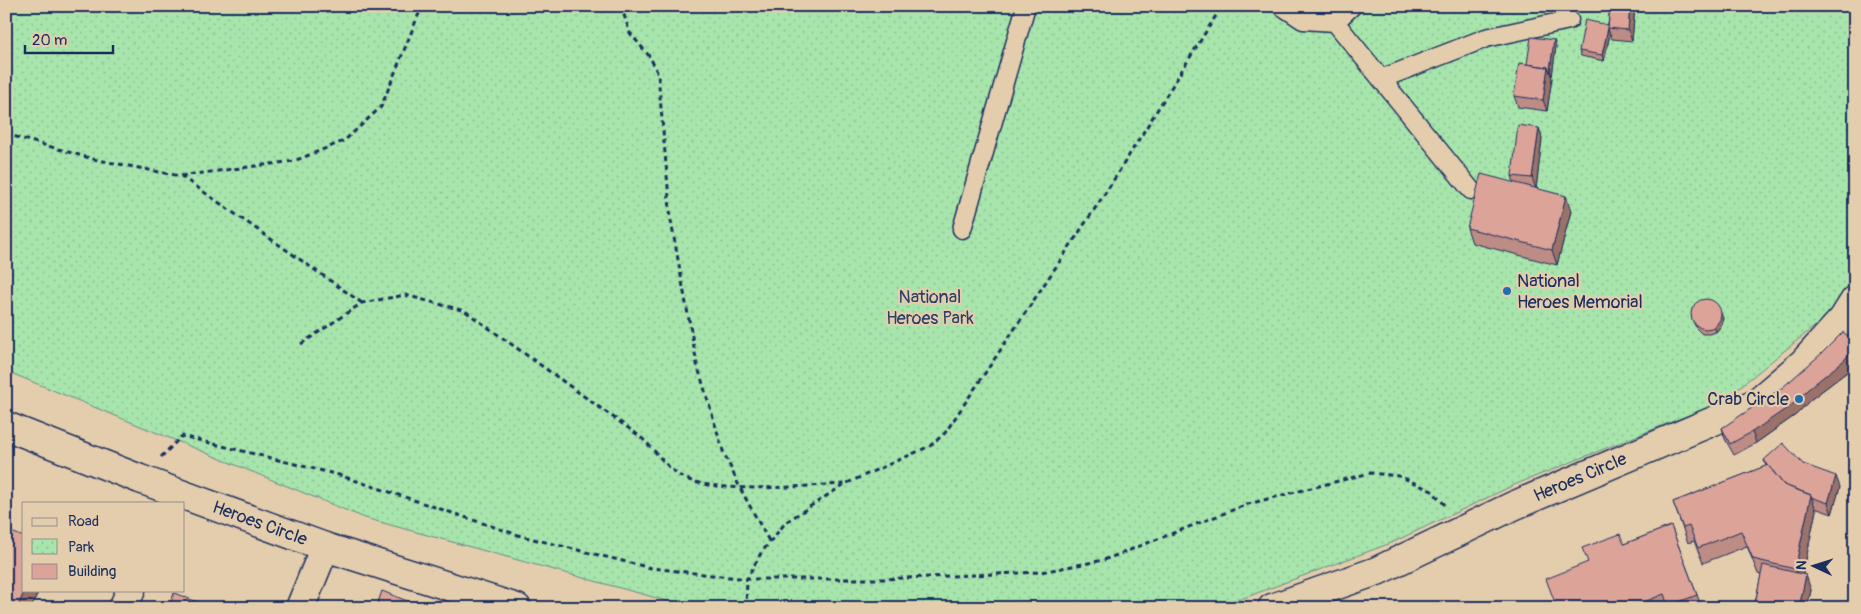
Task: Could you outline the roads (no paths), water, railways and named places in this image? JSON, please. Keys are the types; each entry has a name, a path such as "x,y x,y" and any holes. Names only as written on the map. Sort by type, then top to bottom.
{"main road":[{"name":"Heroes Circle","path":"1272,608 1377,571 1466,527 1756,403 1803,363 1843,319 1855,300"},
{"name":"Heroes Circle","path":"6,426 140,479 171,497 518,608"},
{"path":"300,608 325,547"},
{"path":"123,608 130,592"}],"lane":[{"path":"962,229 1026,6"},
{"path":"1282,6 1303,20 1335,22 1352,6"},
{"path":"1381,78 1486,38 1569,20"},
{"path":"1335,22 1471,190"}],"place":[{"name":"National Heroes Memorial","path":"1507,291"},
{"name":"Crab Circle","path":"1799,399"}],"park label":[{"name":"National Heroes Park","path":"930,307"}]}
